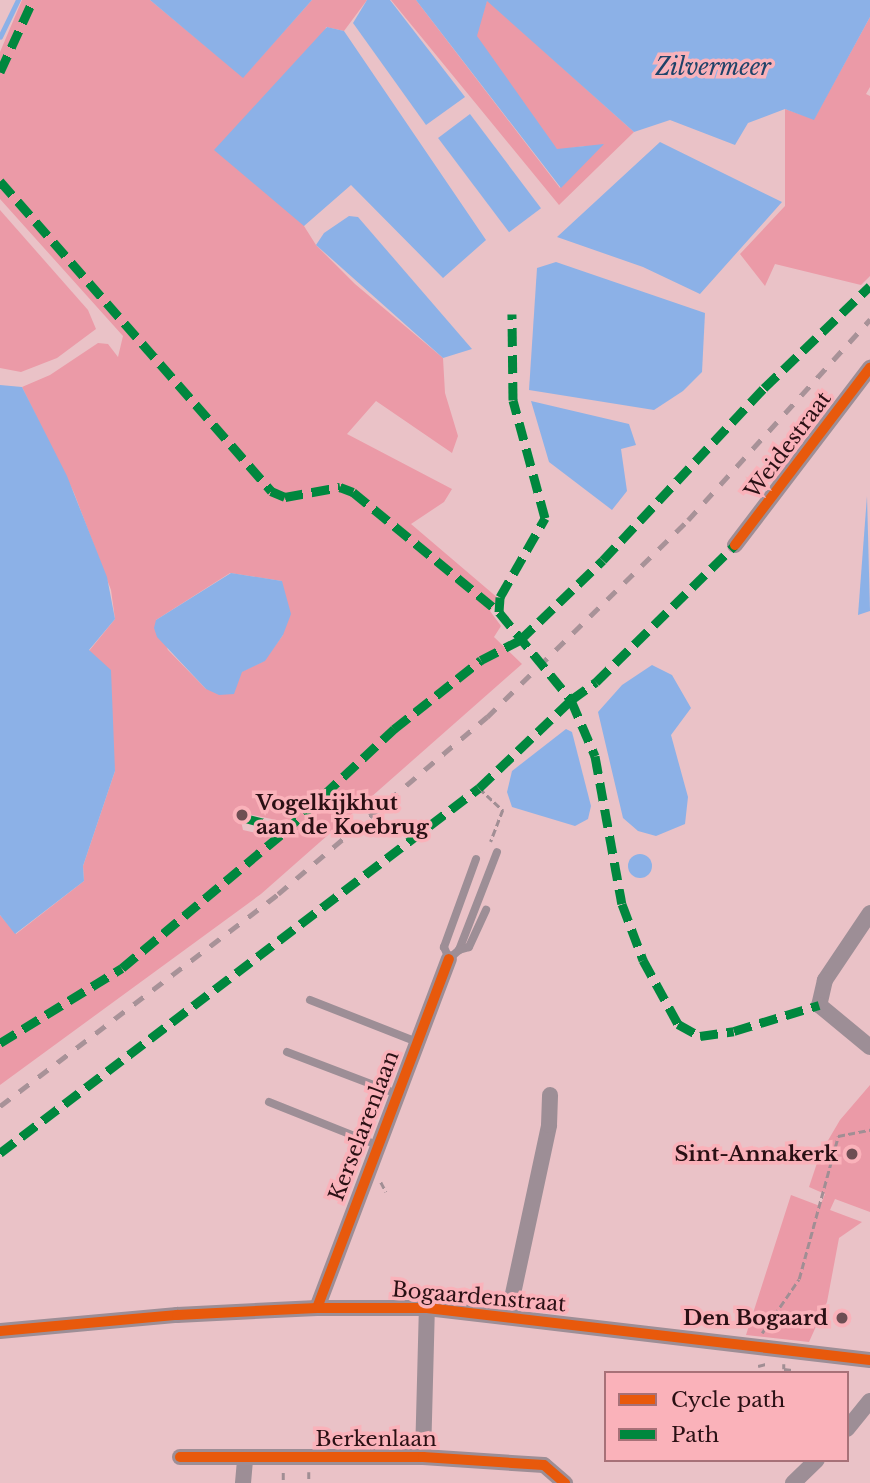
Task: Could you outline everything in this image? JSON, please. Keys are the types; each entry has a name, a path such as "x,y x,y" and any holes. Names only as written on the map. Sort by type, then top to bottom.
{"street":[{"name":"Weidestraat","path":"735,545 870,368"},
{"path":"870,913 825,980 818,1005 870,1047"},
{"name":"Kerselarenlaan","path":"317,1308 377,1145 454,955"},
{"path":"508,1317 549,1125 550,1095"},
{"name":"Bogaardenstraat","path":"0,1331 317,1308 427,1308 870,1360"},
{"name":"Berkenlaan","path":"423,1457 427,1308"},
{"path":"849,1427 870,1401"},
{"name":"Berkenlaan","path":"180,1457 423,1457 544,1465 565,1483"},
{"path":"243,1483 245,1458"},
{"path":"793,1483 815,1462"}],"lane":[{"path":"454,955 497,852"},
{"path":"454,955 444,947 476,859"},
{"path":"454,955 469,947 486,910"},
{"path":"310,1000 417,1042"},
{"path":"287,1052 397,1094"},
{"path":"269,1102 377,1145"}],"path":[{"path":"762,1334 799,1279 838,1136 870,1130"},
{"path":"380,1179 386,1192"},
{"path":"758,1366 766,1367"},
{"path":"783,1369 792,1370"},
{"path":"283,1469 283,1480"},
{"path":"309,1469 309,1480"}],"shaded area":[{"path":"22,0 150,0 243,77 312,0 367,0 344,31 326,27 304,226 316,245 355,284 443,358 445,393 458,436 452,453 376,401 347,434 452,489 444,502 411,524 499,599 490,611 501,626 494,637 522,664 261,894 0,1085 0,915 16,934 84,881 83,866 115,771 89,651 115,619 111,590 74,493 22,387 50,375 98,343 108,344 118,357 123,336 0,199 0,52","holes":["230,573 282,581 283,635 264,661 206,689 168,650 156,620","239,812 281,821 289,829 283,839 243,830"]},
{"path":"391,0 416,0 560,188 585,146 557,150 476,36 487,0 634,132 559,205"},
{"path":"870,17 870,87 866,94 870,96 870,276 861,285 775,264 765,286 740,254 785,206 785,109 814,119"},
{"path":"0,210 88,310 96,329 57,358 21,372 0,368"},
{"path":"870,1085 870,1212 835,1199 830,1210 862,1222 839,1238 827,1302 809,1342 746,1335 791,1195 820,1206 825,1194 809,1187 820,1154 840,1120"}],"water":[{"path":"150,0 312,0 243,78"},
{"path":"367,0 390,0 465,97 426,125 353,23"},
{"name":"Zilvermeer","path":"416,0 870,0 870,17 814,120 785,109 748,123 735,145 670,120 634,132 487,1 477,36 557,149 604,144 561,188"},
{"path":"327,27 344,31 486,240 443,278 351,185 304,226 214,150"},
{"path":"470,114 541,208 509,232 438,138"},
{"path":"660,142 782,202 700,294 643,267 557,237"},
{"path":"349,216 358,217 472,349 443,358 316,245 324,233"},
{"path":"556,262 705,313 702,372 683,391 654,410 529,390 537,268"},
{"path":"0,385 22,387 67,476 107,577 115,619 89,650 111,670 115,771 83,866 84,881 15,934 0,915"},
{"path":"531,401 629,424 636,445 621,449 627,491 612,510 549,462"},
{"path":"867,496 870,611 858,615"},
{"path":"231,573 282,581 291,614 283,635 265,661 242,672 234,694 219,695 206,689 157,637 154,628 156,620"},
{"path":"652,665 672,675 691,708 671,735 688,797 685,824 656,836 638,831 623,818 598,712 622,685"},
{"path":"566,729 572,732 591,806 588,819 575,826 512,807 507,792 512,771"},
{"path":"640,854 648,858 652,866 648,874 640,878 632,874 628,866 632,858"}],"waterway":[{"path":"0,37 18,0"}],"railway":[{"path":"0,1106 278,894 487,717 688,520 870,319"}],"marked path":[{"path":"0,72 33,0"},
{"path":"0,181 271,491 285,497 340,487 353,492 499,612 571,700 595,756 622,904 643,960 678,1024 700,1036 734,1031 819,1005"},
{"path":"0,1043 122,968 284,832 394,729 481,660 520,640 603,560 764,388 870,286"},
{"path":"499,612 500,597 545,518 513,400 512,314"},
{"path":"0,1153 479,788 571,700 596,682 735,545"},
{"path":"245,818 284,828"}],"cycle path":[{"path":"735,545 870,368"},
{"path":"317,1308 449,959"},
{"path":"0,1331 177,1315 317,1308 427,1308 870,1360"},
{"path":"180,1457 423,1457 544,1465 565,1483"}],"place":[{"name":"Vogelkijkhut aan de Koebrug","path":"242,815"},
{"name":"Sint-Annakerk","path":"852,1154"},
{"name":"Den Bogaard","path":"842,1318"}]}
